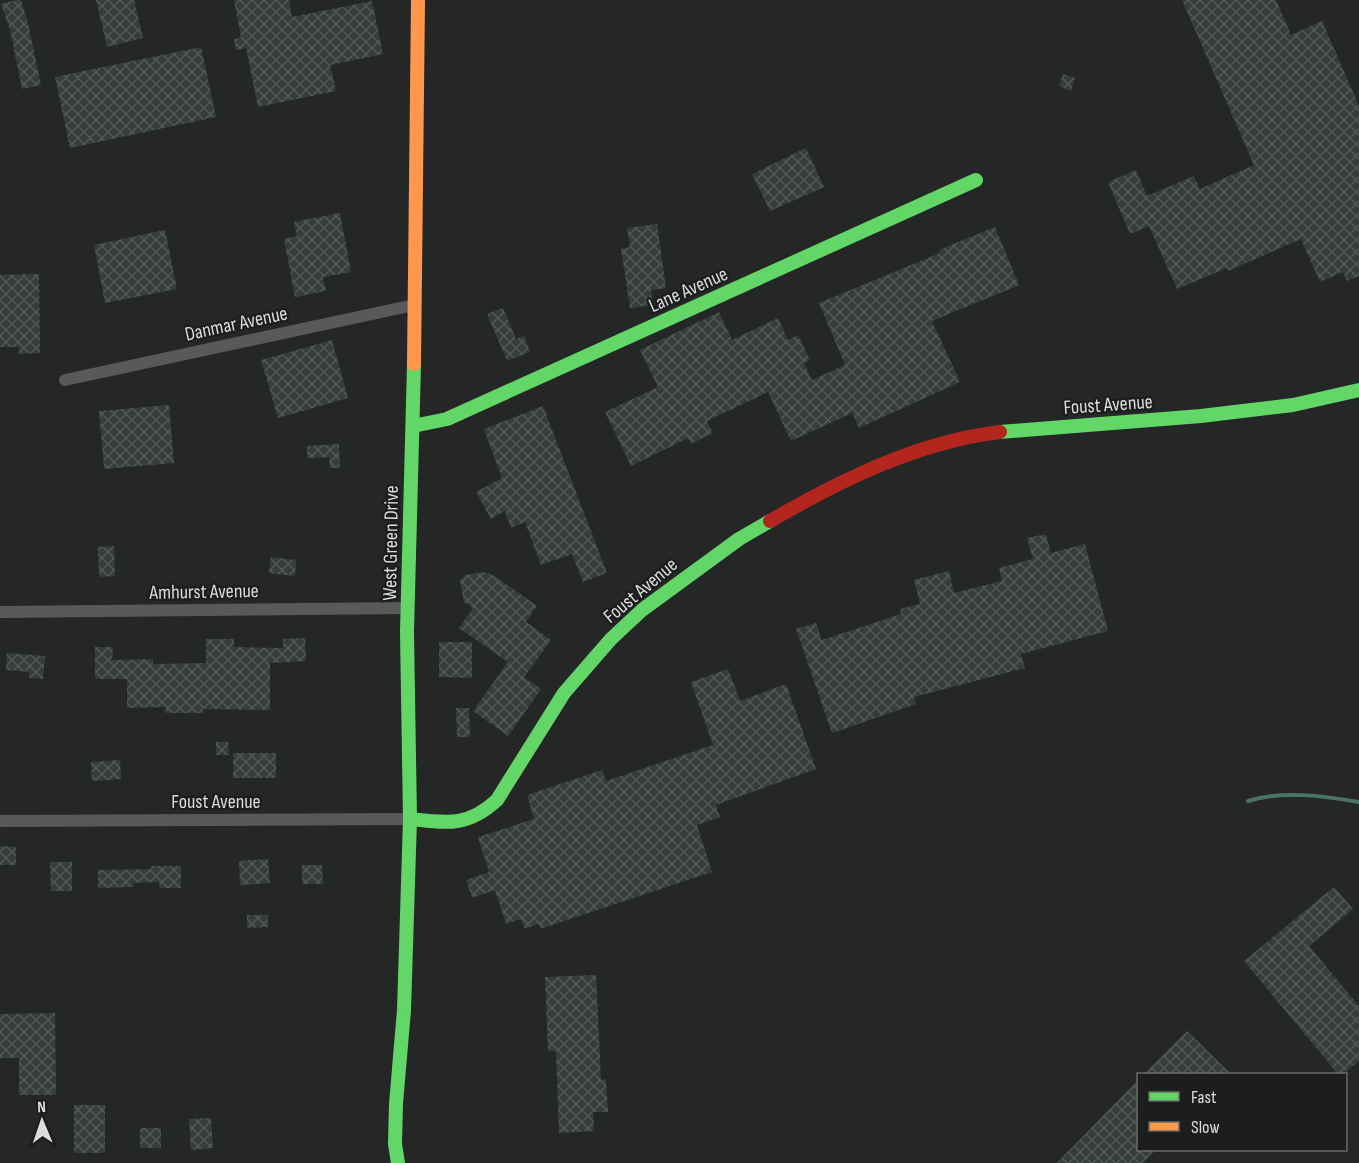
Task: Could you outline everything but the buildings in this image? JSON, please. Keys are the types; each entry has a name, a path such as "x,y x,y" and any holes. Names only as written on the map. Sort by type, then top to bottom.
{"street":[{"name":"West Green Drive","path":"398,1163 395,1144 404,1010 410,819 408,608 413,426 418,0"},
{"name":"Lane Avenue","path":"413,426 447,419 976,180"},
{"name":"Danmar Avenue","path":"66,380 414,305"},
{"name":"Foust Avenue","path":"0,821 410,819 459,823 475,818 497,800 564,693 611,639 642,610 739,540 801,503 866,470 944,441 983,434 1202,416 1293,405 1359,390"},
{"name":"Amhurst Avenue","path":"0,612 408,608"},
{"name":"West Green Drive","path":"398,1087 403,1105 409,1163"},
{"path":"384,1163 395,1144"}],"waterway":[{"path":"1248,801 1289,795 1359,802"}],"traffic: fast":[{"path":"413,426 447,419 976,180"},
{"path":"398,1163 395,1144 396,1104 404,1010 410,819 407,632 414,364"},
{"path":"1000,432 1201,416 1293,405 1359,390"},
{"path":"410,819 435,822 466,819 486,809 497,800 564,693 611,639 642,610 739,539 770,521"}],"traffic: slow":[{"path":"414,364 418,0"}],"traffic: jam":[{"path":"770,521 824,491 880,465 939,444 1000,432"}]}
